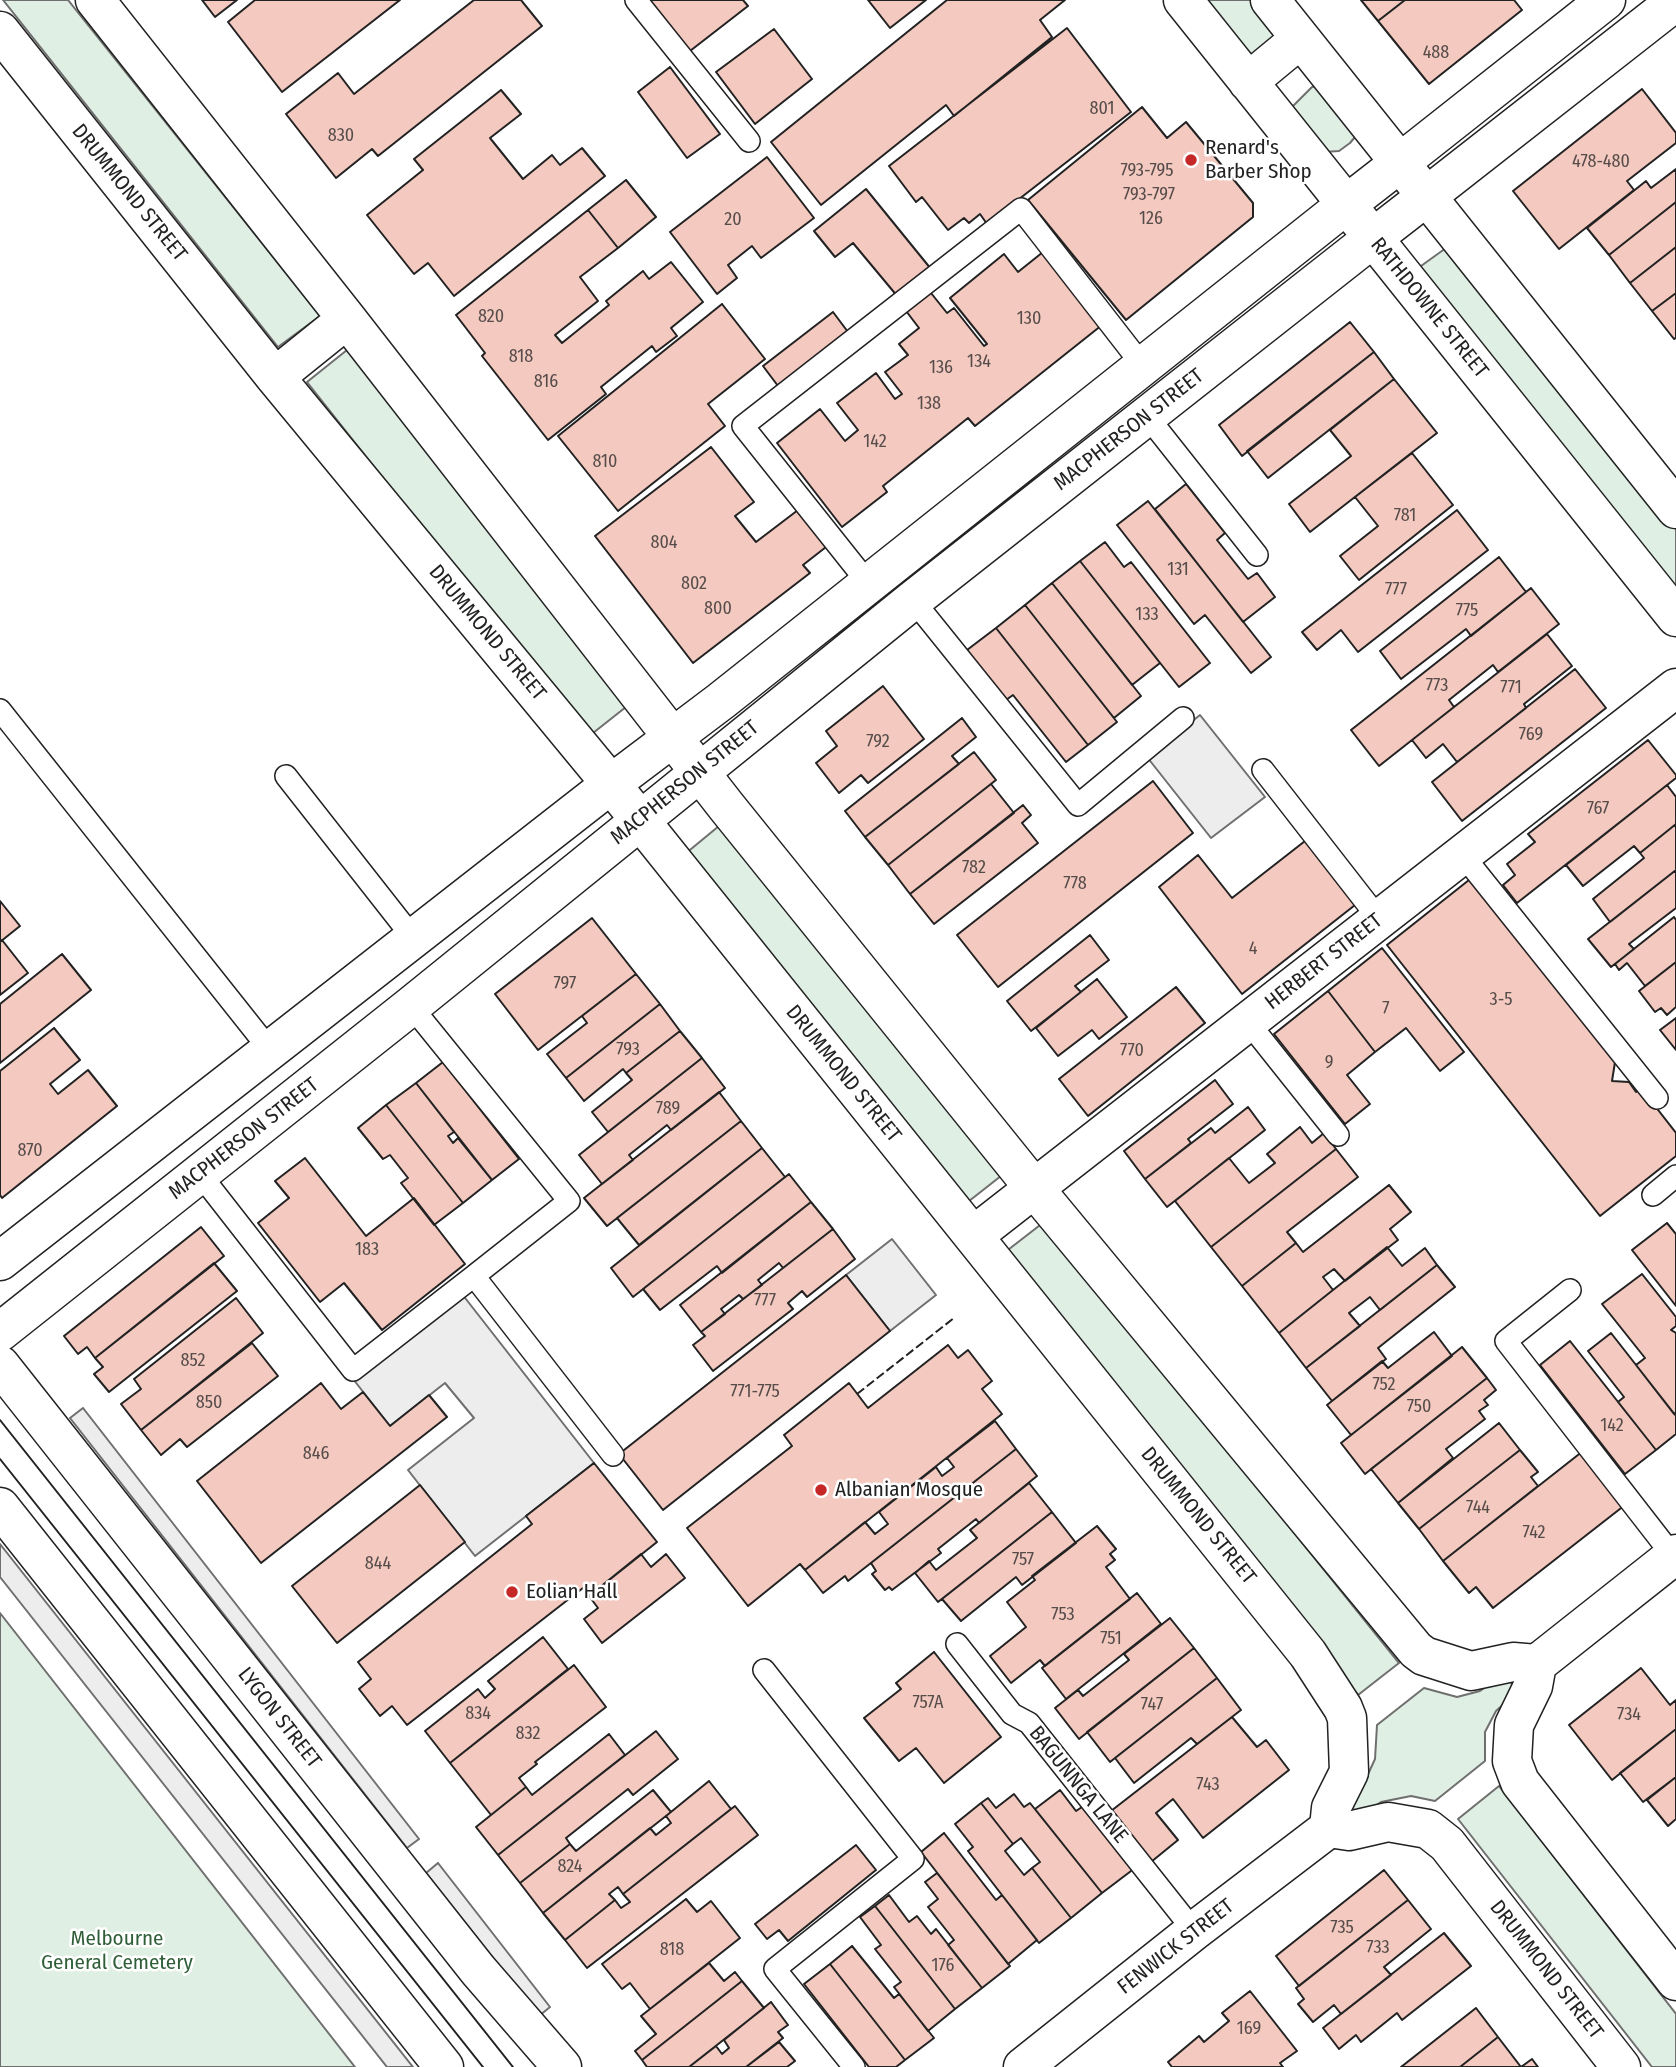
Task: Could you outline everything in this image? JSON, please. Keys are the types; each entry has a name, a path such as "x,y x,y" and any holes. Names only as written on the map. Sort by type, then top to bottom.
{"street":[{"path":"94,0 347,319 700,773 1034,1188 1416,1650 1424,1656 1471,1671 1513,1662 1537,1664"},
{"name":"RATHDOWNE STREET","path":"1183,0 1676,617"},
{"path":"1269,0 1676,509"},
{"path":"1427,196 1676,1"},
{"path":"1401,162 1591,4"},
{"name":"DRUMMOND STREET","path":"0,32 275,377 611,784 1308,1654 1347,1718 1349,1772 1331,1808 1329,1828 1349,1831 1388,1822 1428,1829 1447,1844 1621,2067"},
{"path":"1248,82 1300,39"},
{"name":"MACPHERSON STREET","path":"0,1261 721,701 1401,162"},
{"name":"MACPHERSON STREET","path":"0,1332 411,1006 913,600 1427,196"},
{"path":"275,377 347,319"},
{"name":"HERBERT STREET","path":"973,1236 1676,688"},
{"path":"270,1050 302,1093"},
{"name":"LYGON STREET","path":"0,1364 469,1959 562,2067"},
{"path":"0,1507 444,2067"},
{"path":"1675,1555 1537,1664 1533,1686 1514,1725 1512,1761 1520,1782 1676,1981"},
{"name":"FENWICK STREET","path":"1023,2067 1329,1828"}],"lane":[{"path":"636,0 749,141"},
{"path":"868,583 743,426 1021,209 1143,366"},
{"path":"1147,416 1257,555"},
{"path":"913,600 1078,805 1183,718"},
{"path":"0,710 270,1050"},
{"path":"1262,770 1379,919"},
{"path":"286,776 414,939"},
{"path":"1462,854 1657,1098"},
{"path":"199,1173 353,1370 474,1276 569,1201 411,1006"},
{"path":"1248,1022 1338,1135"},
{"path":"1653,1195 1676,1176"},
{"path":"474,1276 613,1455"},
{"path":"1570,1290 1506,1341 1675,1555"},
{"name":"BAGUNNGA LANE","path":"957,1644 1012,1714 1029,1723 1194,1931"},
{"path":"764,1670 913,1859 775,1969 854,2067"}],"green space":[{"path":"3,0 68,0 320,316 278,347"},
{"path":"1195,0 1258,0 1285,33 1246,64"},
{"path":"1317,86 1356,131 1350,143 1339,151 1324,152 1291,111 1312,87"},
{"path":"1446,248 1676,526 1676,597 1419,271 1421,266"},
{"path":"347,350 631,703 588,737 307,382"},
{"path":"725,821 1006,1172 964,1205 685,854"},
{"path":"1044,1222 1399,1663 1358,1695 1004,1253"},
{"name":"Melbourne General Cemetery","path":"0,1613 355,2067 0,2067"},
{"path":"1504,1674 1518,1691 1496,1711 1485,1732 1485,1761 1435,1801 1411,1796 1381,1802 1357,1819 1343,1802 1364,1783 1375,1759 1377,1725 1424,1688 1457,1697 1480,1691"},
{"path":"1499,1786 1676,2014 1676,2067 1652,2067 1458,1819"}],"shaded area":[{"path":"1200,715 1265,797 1211,838 1147,757"},
{"path":"892,1239 936,1295 890,1331 846,1275"},
{"path":"462,1294 594,1463 475,1556 408,1470 474,1418 445,1383 390,1426 353,1379"},
{"path":"83,1408 419,1839 407,1848 70,1418"},
{"path":"0,1544 413,2067 387,2067 0,1577"},
{"path":"438,1863 550,2007 539,2016 426,1873"}],"building":[{"path":"202,0 237,0 215,17"},
{"path":"255,0 400,0 282,92 228,22"},
{"path":"474,0 521,0 542,26 378,156 372,149 336,178 286,114 338,73 354,94"},
{"path":"650,0 743,0 748,6 690,51"},
{"path":"868,0 926,0 890,28"},
{"path":"947,0 1065,0 1040,20 1052,37 954,116 946,105 821,205 771,142"},
{"path":"1361,0 1405,0 1378,21"},
{"path":"1405,0 1514,0 1522,10 1429,84 1378,21"},
{"path":"1067,28 1131,112 987,224 980,214 969,223 964,218 948,230 922,197 916,202 889,166"},
{"path":"774,29 812,79 755,124 716,72"},
{"path":"670,67 720,134 687,158 638,92"},
{"path":"1642,89 1676,133 1676,143 1627,181 1634,190 1559,249 1513,191"},
{"path":"501,90 521,114 490,138 523,179 552,155 560,165 582,148 605,176 454,296 428,263 414,274 367,215 423,170 414,159"},
{"path":"1142,107 1167,138 1186,122 1253,203 1253,217 1126,320 1028,200"},
{"path":"767,157 814,218 761,258 752,246 728,265 737,278 717,294 670,232"},
{"path":"1676,169 1676,202 1609,255 1587,228 1646,181 1651,188"},
{"path":"626,180 656,217 618,248 588,210"},
{"path":"866,189 931,269 898,297 853,243 835,257 814,231"},
{"path":"1676,202 1676,247 1630,283 1609,255"},
{"path":"588,210 618,248 580,277 598,301 555,335 562,343 609,305 606,301 643,271 649,279 671,262 703,302 671,328 677,336 656,352 652,346 601,387 606,394 548,440 482,356 485,353 456,315"},
{"path":"1676,247 1676,293 1652,311 1630,283"},
{"path":"1043,252 1102,325 975,426 968,418 883,486 887,492 842,527 777,443 820,409 845,441 858,430 837,403 876,373 895,399 902,394 885,372 908,355 899,344 919,328 903,307 927,288 947,313 954,308 984,346 987,344 950,298 1004,254 1018,272"},
{"path":"1676,293 1676,338 1674,339 1652,311"},
{"path":"722,304 765,359 708,404 725,426 618,511 558,436"},
{"path":"833,312 851,336 781,390 763,366"},
{"path":"1350,322 1374,352 1242,456 1219,425"},
{"path":"1374,352 1394,379 1268,478 1247,451"},
{"path":"1394,379 1437,433 1310,532 1289,504 1351,456 1330,430"},
{"path":"711,447 754,502 735,516 756,542 798,510 826,547 803,565 810,573 693,663 595,536"},
{"path":"1412,453 1453,505 1359,580 1340,556 1378,526 1355,497"},
{"path":"1186,484 1225,533 1217,540 1248,579 1257,573 1275,597 1243,622 1155,509"},
{"path":"1148,501 1271,657 1251,673 1205,615 1194,624 1117,525"},
{"path":"1457,510 1488,550 1358,652 1341,630 1317,650 1302,632"},
{"path":"1105,542 1124,567 1131,562 1210,663 1179,687 1080,561"},
{"path":"1499,557 1526,592 1471,636 1466,629 1401,679 1380,651"},
{"path":"1080,561 1160,663 1132,685 1052,583"},
{"path":"1052,583 1141,696 1114,718 1025,605"},
{"path":"1531,588 1559,624 1498,672 1493,665 1449,700 1454,707 1379,766 1351,730"},
{"path":"1025,605 1117,722 1088,745 996,628"},
{"path":"996,628 1088,745 1066,762 1013,695 1006,700 967,650"},
{"path":"1547,634 1572,666 1524,704 1526,708 1457,762 1443,744 1426,758 1412,740"},
{"path":"1575,669 1606,708 1462,821 1432,782"},
{"path":"883,686 924,739 868,783 861,775 839,793 816,763 837,746 826,731"},
{"path":"962,718 976,737 952,756 959,764 865,837 845,811"},
{"path":"1648,740 1676,778 1517,903 1503,885 1515,875 1507,864 1535,842 1528,834"},
{"path":"974,752 996,780 888,865 865,837"},
{"path":"1153,781 1193,833 998,987 957,935"},
{"path":"991,784 1014,813 910,894 888,865"},
{"path":"1667,785 1676,797 1676,824 1640,853 1634,846 1583,886 1566,865"},
{"path":"1023,805 1031,815 1022,823 1038,843 934,924 910,894"},
{"path":"1676,824 1676,870 1610,922 1593,899 1644,858 1640,853"},
{"path":"1305,841 1355,905 1242,994 1159,887 1198,855 1232,898"},
{"path":"1676,870 1676,908 1629,944 1634,949 1611,967 1588,939"},
{"path":"1474,876 1616,1056 1612,1081 1629,1082 1636,1092 1641,1088 1676,1133 1676,1156 1600,1216 1387,945"},
{"path":"0,901 20,926 0,942"},
{"path":"1674,917 1676,962 1645,986 1627,963 1619,970 1615,964"},
{"path":"592,918 636,974 538,1050 495,994"},
{"path":"1090,935 1109,960 1075,986 1081,992 1031,1031 1007,1001"},
{"path":"2,940 28,973 0,995 0,942"},
{"path":"1382,948 1464,1052 1440,1071 1406,1028 1375,1052 1328,991"},
{"path":"62,954 91,990 0,1063 0,1004"},
{"path":"1676,962 1676,1007 1667,1015 1661,1008 1655,1012 1639,991"},
{"path":"636,974 660,1004 566,1078 547,1054 587,1023 582,1016"},
{"path":"1097,979 1127,1017 1099,1039 1092,1030 1058,1056 1036,1028"},
{"path":"1176,987 1205,1023 1088,1116 1059,1079"},
{"path":"1328,991 1375,1052 1347,1075 1370,1104 1345,1124 1274,1034"},
{"path":"660,1004 680,1031 626,1073 623,1069 584,1101 566,1078"},
{"path":"1676,1018 1676,1050 1660,1030"},
{"path":"54,1028 80,1060 50,1084 58,1094 88,1070 117,1106 2,1198 0,1071"},
{"path":"680,1031 702,1058 608,1132 592,1112 632,1080 626,1073"},
{"path":"702,1058 725,1088 671,1130 667,1125 629,1155 633,1160 602,1184 579,1155"},
{"path":"443,1062 519,1159 492,1180 416,1083"},
{"path":"1215,1080 1233,1104 1188,1139 1191,1143 1145,1179 1124,1151"},
{"path":"416,1083 454,1132 448,1136 453,1143 458,1138 492,1180 463,1203 386,1105"},
{"path":"719,1092 741,1121 607,1226 584,1198"},
{"path":"386,1105 463,1203 434,1225 401,1183 408,1178 390,1155 383,1159 358,1128"},
{"path":"1248,1107 1265,1130 1167,1207 1145,1179 1211,1128 1215,1133"},
{"path":"741,1121 762,1148 639,1245 617,1218"},
{"path":"1300,1127 1312,1143 1324,1133 1336,1149 1211,1247 1175,1201 1229,1158 1249,1183 1275,1163 1267,1154"},
{"path":"762,1148 785,1177 633,1297 611,1268"},
{"path":"1336,1149 1358,1177 1287,1232 1296,1243 1242,1286 1211,1247"},
{"path":"305,1158 366,1236 414,1198 465,1264 382,1330 344,1283 320,1302 258,1223 289,1198 275,1181"},
{"path":"789,1174 811,1202 722,1273 717,1266 660,1310 643,1289"},
{"path":"1389,1185 1411,1212 1390,1229 1398,1240 1345,1281 1334,1269 1323,1277 1333,1290 1279,1333 1242,1286 1296,1243 1303,1252"},
{"path":"811,1202 833,1229 783,1268 779,1263 758,1280 762,1285 743,1299 739,1295 721,1309 725,1314 701,1332 680,1305"},
{"path":"1667,1223 1676,1234 1676,1306 1632,1250"},
{"path":"201,1227 224,1256 95,1358 87,1347 78,1354 64,1336"},
{"path":"833,1229 855,1259 807,1297 802,1291 788,1303 793,1309 713,1371 693,1345 705,1336 701,1332"},
{"path":"1387,1247 1402,1266 1425,1248 1437,1265 1380,1310 1370,1297 1349,1313 1360,1326 1306,1368 1279,1333"},
{"path":"214,1263 237,1291 109,1392 94,1374 103,1367 95,1358"},
{"path":"1437,1265 1455,1287 1378,1348 1386,1359 1332,1401 1306,1368"},
{"path":"1642,1274 1676,1317 1676,1326 1671,1330 1676,1333 1674,1414 1636,1365 1645,1358 1602,1304"},
{"path":"846,1275 890,1331 663,1510 619,1454"},
{"path":"236,1298 263,1333 141,1430 121,1404 141,1389 134,1379"},
{"path":"1434,1332 1452,1356 1351,1435 1327,1405 1382,1361 1388,1368"},
{"path":"1611,1333 1676,1416 1676,1434 1656,1450 1618,1402 1624,1397 1588,1351"},
{"path":"1570,1341 1656,1450 1625,1474 1540,1365"},
{"path":"252,1343 278,1376 187,1447 180,1439 161,1455 141,1430"},
{"name":"Albanian Mosque","path":"948,1345 958,1358 968,1350 992,1381 982,1389 1002,1414 805,1570 800,1564 748,1606 687,1528 792,1446 784,1435 849,1383 868,1408"},
{"path":"1462,1347 1487,1378 1365,1474 1341,1443"},
{"path":"1487,1378 1496,1390 1484,1400 1488,1405 1479,1411 1485,1419 1446,1449 1453,1458 1398,1503 1371,1469"},
{"path":"321,1383 341,1409 363,1392 390,1426 429,1395 447,1417 261,1563 197,1481"},
{"path":"995,1421 1016,1449 848,1581 845,1576 823,1593 805,1570 865,1522 875,1534 888,1524 879,1512 936,1467 942,1476 954,1467 947,1458"},
{"path":"1499,1423 1520,1450 1419,1529 1398,1503"},
{"path":"1016,1449 1037,1476 979,1523 976,1519 938,1549 941,1553 892,1590 889,1587 885,1590 872,1574 876,1571 871,1563"},
{"path":"1520,1450 1538,1472 1531,1477 1538,1486 1443,1561 1419,1529"},
{"path":"1583,1451 1625,1505 1493,1608 1476,1587 1469,1593 1443,1561"},
{"name":"Eolian Hall","path":"594,1463 657,1542 589,1596 583,1588 407,1725 392,1706 380,1716 359,1689 371,1679 358,1662 532,1524 526,1516"},
{"path":"1029,1483 1052,1512 938,1602 915,1573 929,1561 936,1570 977,1538 970,1530"},
{"path":"420,1485 465,1542 337,1643 292,1586"},
{"path":"1052,1512 1076,1543 1022,1585 1016,1577 961,1621 942,1599"},
{"path":"1097,1526 1116,1549 1110,1554 1115,1560 1106,1567 1130,1599 1045,1666 1040,1660 1011,1683 990,1656 1026,1627 1007,1602 1035,1580 1032,1576"},
{"path":"641,1554 651,1567 666,1554 685,1578 602,1643 584,1619 598,1608 589,1596"},
{"path":"1137,1593 1161,1624 1066,1699 1042,1668"},
{"path":"1170,1618 1194,1648 1079,1739 1055,1708 1078,1690 1083,1696 1129,1660 1124,1654"},
{"path":"543,1637 568,1669 450,1763 425,1731 478,1689 485,1698 495,1689 488,1681"},
{"path":"1194,1648 1217,1678 1110,1762 1087,1732"},
{"path":"934,1652 1001,1737 944,1783 916,1748 899,1761 864,1718 901,1689 896,1683"},
{"path":"574,1665 606,1707 535,1762 537,1764 519,1778 526,1787 491,1815 450,1763"},
{"path":"1641,1668 1670,1705 1676,1700 1676,1729 1612,1780 1569,1725"},
{"path":"1217,1678 1241,1710 1197,1744 1191,1738 1134,1783 1115,1758"},
{"path":"1232,1717 1257,1747 1266,1740 1289,1770 1203,1838 1173,1799 1156,1813 1178,1840 1151,1862 1111,1811"},
{"path":"1676,1729 1676,1777 1643,1802 1620,1773"},
{"path":"656,1731 678,1759 633,1795 628,1789 566,1838 570,1844 520,1883 498,1855"},
{"path":"609,1734 625,1755 498,1855 476,1827 526,1787 532,1795"},
{"path":"1676,1777 1676,1819 1668,1826 1647,1800"},
{"path":"709,1781 731,1809 623,1894 618,1887 609,1894 615,1900 565,1940 543,1913 650,1828 656,1835 671,1823 666,1816"},
{"path":"653,1790 671,1812 543,1913 520,1883 570,1844 576,1851"},
{"path":"1060,1790 1076,1811 1085,1805 1135,1868 1102,1893 1035,1809"},
{"path":"1014,1794 1024,1807 1030,1803 1102,1893 1071,1918 1032,1868 1040,1862 1021,1838 1013,1844 981,1803 988,1798 996,1808"},
{"path":"981,1803 1013,1844 1005,1851 1024,1875 1032,1868 1071,1918 1039,1943 968,1851 973,1847 955,1824"},
{"path":"735,1806 758,1835 587,1968 565,1940 615,1900 621,1908 630,1902 623,1894"},
{"path":"944,1833 996,1900 1002,1895 1037,1940 1008,1964 921,1852"},
{"path":"856,1845 876,1870 788,1941 779,1930 767,1939 755,1924"},
{"path":"1384,1870 1408,1900 1299,1986 1276,1956"},
{"path":"937,1873 1010,1966 982,1988 948,1945 954,1940 928,1907 938,1899 925,1882"},
{"path":"889,1895 909,1922 917,1916 931,1934 936,1929 982,1988 955,2009 875,1906"},
{"path":"686,1899 697,1912 711,1901 740,1938 650,2009 630,1983 622,1989 602,1964"},
{"path":"1408,1900 1431,1929 1384,1967 1391,1975 1341,2014 1334,2005 1313,2022 1298,2004 1304,1999 1296,1988"},
{"path":"875,1906 955,2009 928,2031 894,1987 901,1982 875,1949 881,1945 860,1917"},
{"path":"1444,1933 1471,1966 1402,2020 1397,2013 1361,2042 1356,2035 1339,2049 1323,2028"},
{"path":"852,1946 894,1998 899,1994 934,2038 905,2060 830,1964"},
{"path":"709,1963 724,1981 735,1972 742,1981 642,2060 635,2051 656,2034 641,2016"},
{"path":"830,1964 905,2060 896,2067 869,2067 804,1984"},
{"path":"742,1981 764,2008 689,2067 647,2067 642,2060"},
{"path":"1250,1991 1297,2051 1280,2063 1283,2067 1172,2067 1168,2062 1199,2036 1204,2042 1229,2021 1222,2013"},
{"path":"771,2002 788,2025 778,2032 783,2038 746,2067 689,2067 716,2046 722,2054 729,2048 724,2040"},
{"path":"1476,2008 1498,2037 1460,2067 1401,2067"},
{"path":"1498,2037 1521,2067 1460,2067"},
{"path":"779,2042 795,2061 787,2067 746,2067"},
{"path":"1532,2059 1538,2067 1521,2067"}],"tram line":[{"path":"0,1420 513,2067"},
{"path":"0,1459 483,2067"}],"fence":[{"path":"857,1394 954,1318"}],"place":[{"name":"Renard's Barber Shop","path":"1191,160"},
{"name":"Albanian Mosque","path":"821,1490"},
{"name":"Eolian Hall","path":"512,1592"}]}
